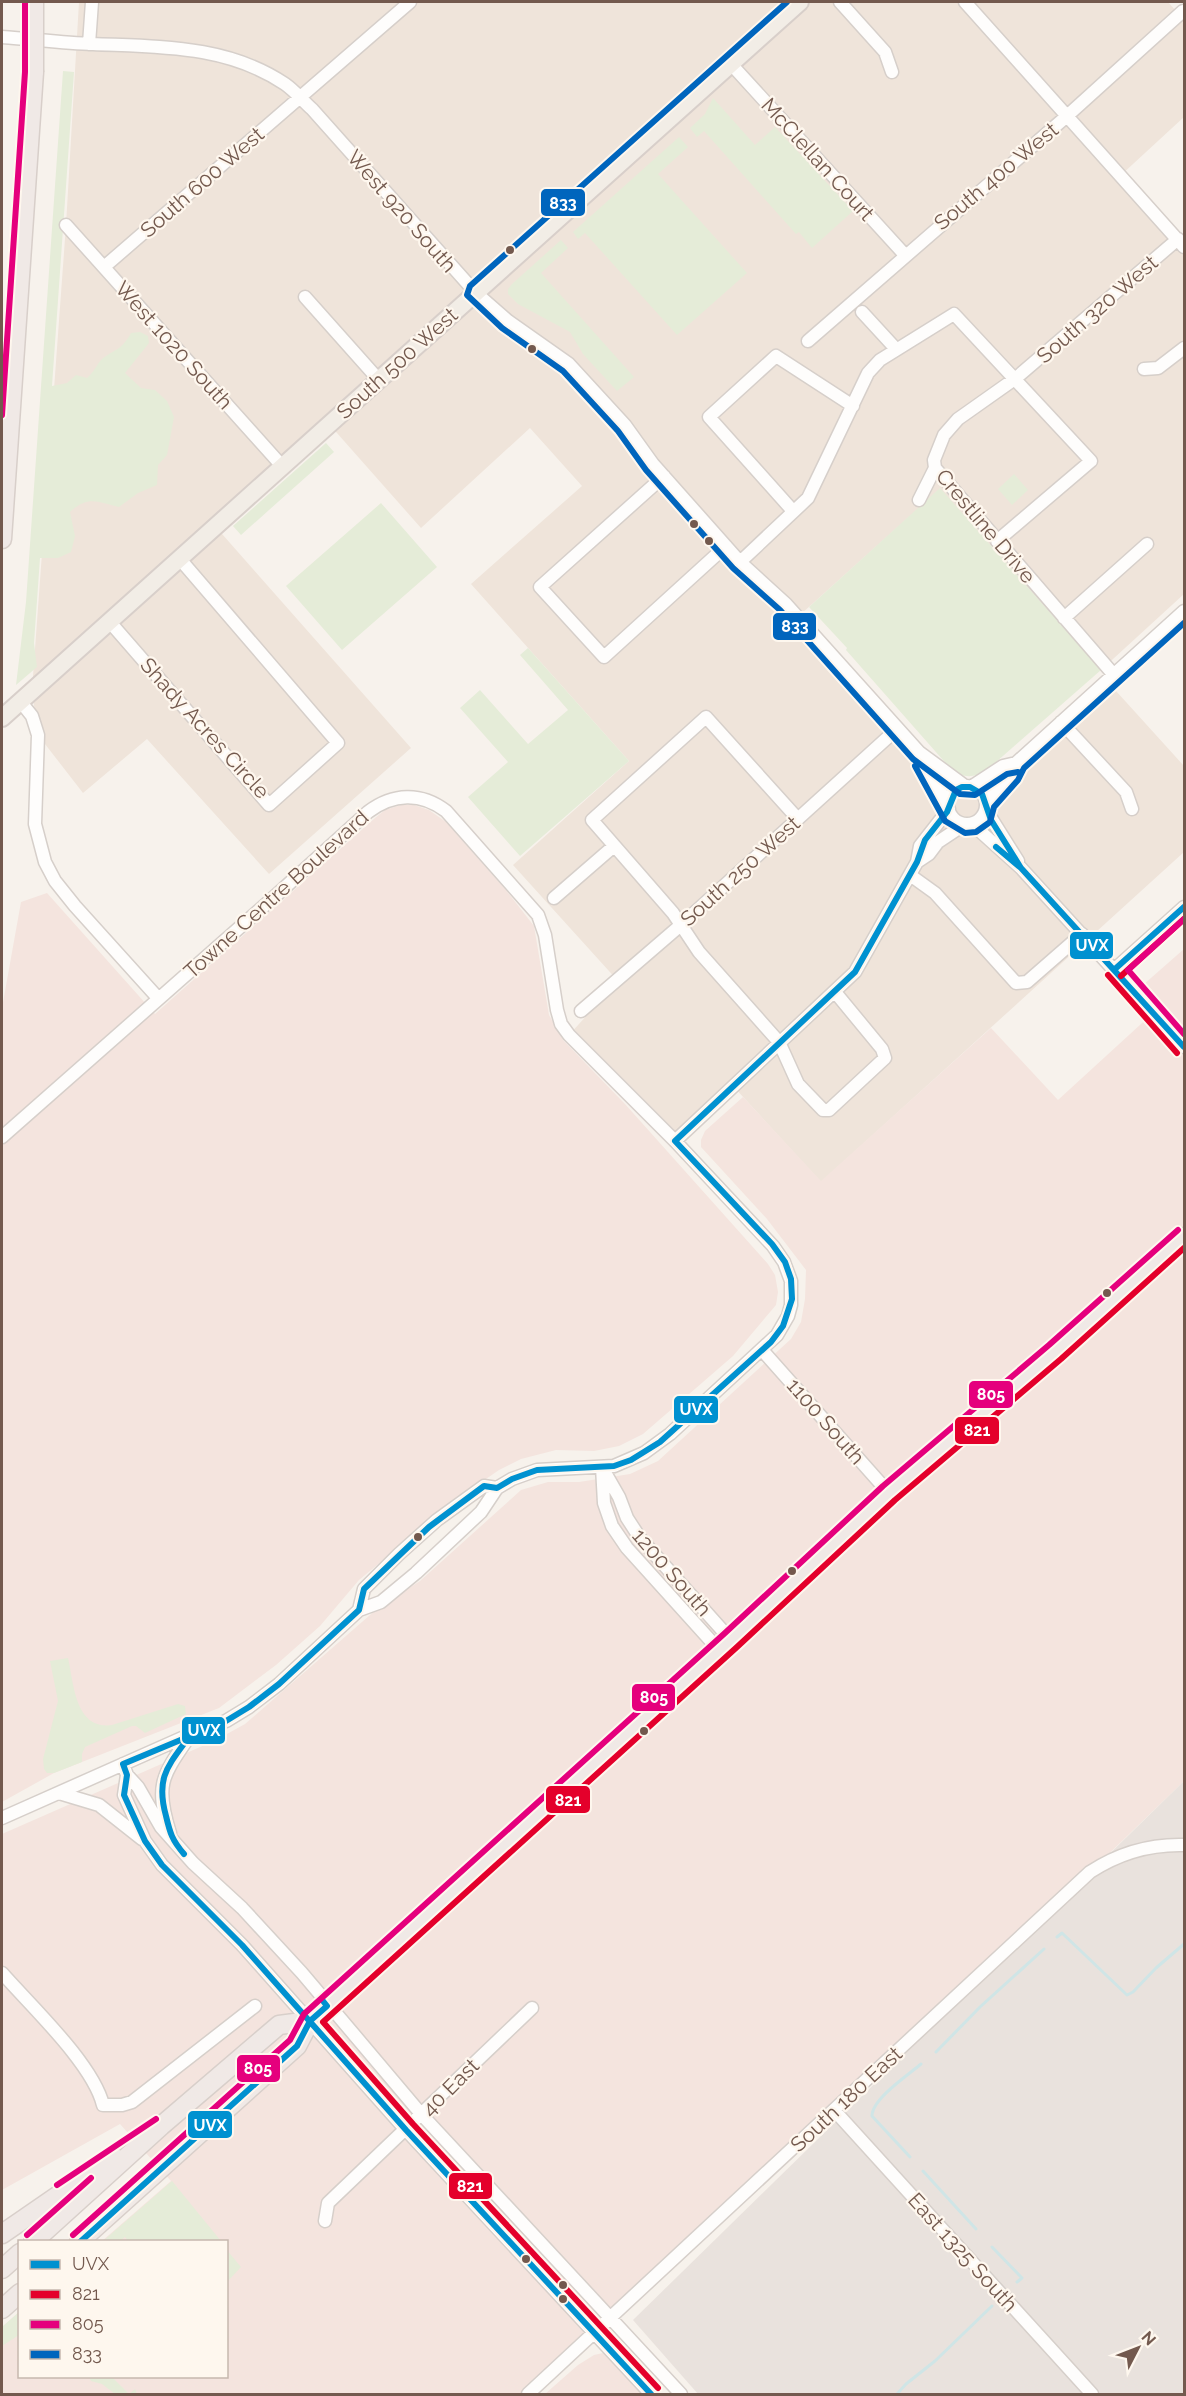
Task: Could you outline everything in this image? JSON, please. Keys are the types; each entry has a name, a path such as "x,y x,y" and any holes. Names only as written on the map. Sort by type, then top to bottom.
{"highway":[{"path":"2,538 34,72 34,2"},
{"path":"80,2240 297,2046 310,2021 725,1645 889,1493 1055,1352 1185,1237"},
{"path":"34,2240 161,2126 279,2025 310,2021"},
{"path":"2,2234 161,2126"},
{"path":"2,2270 18,2255"},
{"path":"2,2309 18,2295"}],"main road":[{"name":"South 500 West","path":"2,718 800,2"}],"street":[{"path":"89,44 92,2"},
{"name":"South 600 West","path":"104,267 410,2"},
{"path":"840,2 885,52 892,72"},
{"path":"965,2 1181,243"},
{"name":"South 400 West","path":"808,341 904,255 1067,116 1183,11"},
{"name":"West 920 South","path":"2,37 89,44 176,47 229,58 264,72 287,86 476,293 508,321 569,364 625,425 664,476 740,562 786,604 919,752 968,787"},
{"name":"McClellan Court","path":"731,64 904,255"},
{"name":"West 1020 South","path":"66,225 282,466"},
{"name":"South 320 West","path":"1016,378 1181,243"},
{"path":"304,297 378,379"},
{"path":"862,312 896,349"},
{"path":"740,562 808,498 868,373 880,360 896,349 954,314 1090,460 997,541"},
{"path":"1144,369 1158,368 1168,363 1185,348"},
{"path":"794,511 710,417 776,356 853,406"},
{"name":"Crestline Drive","path":"1016,378 958,419 944,435 934,460 935,468 1114,675"},
{"path":"919,500 935,468"},
{"path":"664,476 540,587 604,657 726,546"},
{"path":"1065,618 1147,544"},
{"name":"Shady Acres Circle","path":"109,621 269,805 338,743 179,558"},
{"path":"917,862 929,854 938,842 979,820 986,807 1011,775 1016,763 1185,611"},
{"path":"20,701 32,716 38,735 35,824 38,844 49,872 75,906 159,998"},
{"path":"798,819 706,717 592,820 682,924 699,952 779,1042 798,1084 823,1110 829,1110 885,1058 886,1054 835,992"},
{"path":"1061,722 1126,792 1132,809"},
{"name":"South 250 West","path":"581,1011 682,924 897,729"},
{"name":"West 920 South","path":"919,752 949,808"},
{"path":"675,1141 855,972 917,862 920,846 949,808 954,792 968,787 1003,766 1016,763"},
{"path":"968,787 981,792 986,807 1021,868"},
{"name":"Towne Centre Boulevard","path":"2,1137 368,812 381,803 395,798 410,796 424,798 441,807 453,818 533,908 543,928 553,996 561,1024 618,1087 675,1141 773,1246 788,1270 793,1291 788,1316 777,1335 653,1448 632,1460 614,1466 537,1470 512,1479 497,1488 484,1486 423,1533 364,1589 359,1610 258,1700 226,1721 190,1734 125,1769 59,1793 2,1818"},
{"path":"949,808 957,822 968,824 1021,868 1185,1047"},
{"path":"554,898 614,846"},
{"path":"910,875 936,893 1016,983 1027,982 1082,934"},
{"path":"1115,969 1185,908"},
{"name":"1100 South","path":"762,1350 889,1493"},
{"name":"1200 South","path":"602,1467 604,1503 612,1526 627,1548 725,1645"},
{"name":"1200 South","path":"602,1467 619,1497 627,1518 640,1538 725,1645"},
{"path":"359,1610 381,1602 423,1567 482,1512 497,1488"},
{"path":"172,1840 160,1795 163,1779 190,1734"},
{"path":"125,1769 138,1786 161,1827 172,1840 247,1914 303,1975 422,2115 609,2320 681,2394"},
{"path":"125,1769 124,1795 145,1841 178,1883 242,1945 406,2130 651,2394"},
{"path":"59,1793 99,1805 145,1841"},
{"name":"South 180 East","path":"528,2394 1090,1872 1120,1855 1139,1849 1185,1845"},
{"path":"2,1973 86,2068 96,2084 103,2105 122,2105 132,2102 255,2006"},
{"name":"40 East","path":"325,2221 328,2202 532,2008"},
{"name":"East 1325 South","path":"834,2110 1092,2394"}],"shaded area":[{"path":"79,2 1168,2 1184,20 1184,117 1120,176 1184,248 1184,594 1101,670 940,489 800,615 934,761 965,786 1016,763 1107,681 1184,766 1184,852 821,1182 733,1086 675,1141 569,1035 618,981 513,865 629,761 471,584 582,486 530,428 421,528 329,424 215,526 411,748 269,874 147,739 83,793 38,735 32,690 66,225"},
{"path":"401,805 414,805 429,810 446,822 534,926 549,1015 563,1040 625,1104 768,1264 775,1275 778,1292 776,1305 733,1356 643,1434 619,1446 594,1451 556,1450 521,1459 499,1470 454,1501 359,1580 320,1626 276,1665 219,1708 54,1773 2,1802 2,1008 21,902 47,893 155,1014 375,818 385,810"},
{"path":"1184,949 1184,1781 1090,1872 528,2394 2,2394 2,2327 18,2313 18,2378 228,2378 228,2240 103,2240 171,2181 120,2124 2,2190 2,1834 216,1740 245,1724 378,1608 420,1581 521,1490 548,1482 579,1482 630,1474 658,1461 791,1339 801,1322 806,1270 767,1219 701,1147 705,1131 743,1097 821,1181 991,1028 1058,1100 1153,1013 1135,992"},
{"path":"1184,1781 1184,2394 698,2394 633,2320"},
{"path":"603,2353 614,2360 646,2394 545,2394 578,2365 594,2355"}],"green space":[{"path":"63,71 74,72 52,386 67,383 76,375 87,378 102,359 121,346 131,333 140,332 148,336 149,343 125,373 141,388 155,390 167,401 174,417 167,455 158,465 157,485 138,493 119,507 93,501 82,503 70,512 75,536 71,552 58,558 40,558 34,643 37,667 16,685 26,602"},
{"path":"713,98 755,145 775,127 853,211 812,248 799,232 796,234 704,131 697,137 690,128 705,114"},
{"path":"679,137 688,147 658,174 747,273 677,335 585,233 578,239 573,232"},
{"path":"561,240 568,248 541,273 634,377 617,391 583,354 570,332 518,304 508,294 508,289 512,284"},
{"path":"326,443 334,452 241,535 233,526"},
{"path":"1014,474 1028,490 1012,505 998,489"},
{"path":"940,488 1101,670 987,770 972,776 959,774 950,768 809,607"},
{"path":"381,503 437,567 342,650 286,586"},
{"path":"528,648 629,761 520,856 468,797 508,762 460,708 480,690 528,744 568,710 520,655"},
{"path":"68,1658 78,1703 90,1720 100,1725 112,1725 178,1704 185,1706 186,1714 145,1733 136,1726 132,1726 85,1747 82,1762 54,1773 47,1773 43,1759 58,1701 50,1661"},
{"path":"172,2181 220,2240 127,2240 125,2237 121,2240 104,2240"},
{"path":"228,2251 241,2267 228,2281"},
{"path":"18,2313 18,2336 2,2346 2,2327"},
{"path":"90,2378 113,2378 129,2394 115,2394 102,2384 91,2381"}],"waterway":[{"path":"1057,1937 1062,1933 1127,1995 1184,1944"},
{"path":"936,2052 980,2007 1044,1949"},
{"path":"910,2157 872,2116 884,2095 921,2064"},
{"path":"923,2171 976,2229"},
{"path":"992,2247 1022,2278 1017,2282"},
{"path":"897,2394 992,2306"}],"transit line":[{"name":"805","path":"2,415 25,72 25,2"},
{"name":"833","path":"787,2 470,286 467,295 502,328 563,371 618,431 646,470 733,568 780,610 913,759 960,794 975,795 1007,774 1018,772"},
{"name":"833","path":"915,766 945,821 965,833 976,832 990,822 994,807 1018,780 1024,768 1184,623"},
{"name":"UVX","path":"651,2394 406,2130 242,1945 162,1865 145,1841 124,1795 127,1775 123,1764 226,1721 279,1684 359,1610 364,1589 429,1527 484,1486 497,1488 512,1479 537,1470 614,1466 631,1460 660,1442 771,1342 783,1326 792,1299 791,1279 785,1262 772,1244 675,1141 855,972 917,862 925,840 947,812 956,790 970,787 982,794 991,820 1021,868"},
{"name":"UVX","path":"996,847 1021,868 1184,1047"},
{"name":"UVX","path":"1115,969 1184,907"},
{"name":"821","path":"1121,976 1184,919"},
{"name":"805","path":"1184,919 1128,970 1184,1034"},
{"name":"821","path":"1108,975 1177,1053"},
{"name":"805","path":"73,2235 290,2040 304,2014 725,1633 883,1486 1049,1345 1178,1230"},
{"name":"821","path":"658,2388 413,2124 323,2022 737,1647 895,1500 1061,1359 1184,1248"},
{"name":"UVX","path":"184,1854 170,1832 162,1791 166,1772 191,1734"},
{"name":"UVX","path":"82,2240 297,2046 310,2021 327,2006 323,2001"},
{"name":"805","path":"57,2185 156,2119"},
{"name":"805","path":"27,2235 91,2178"}]}
